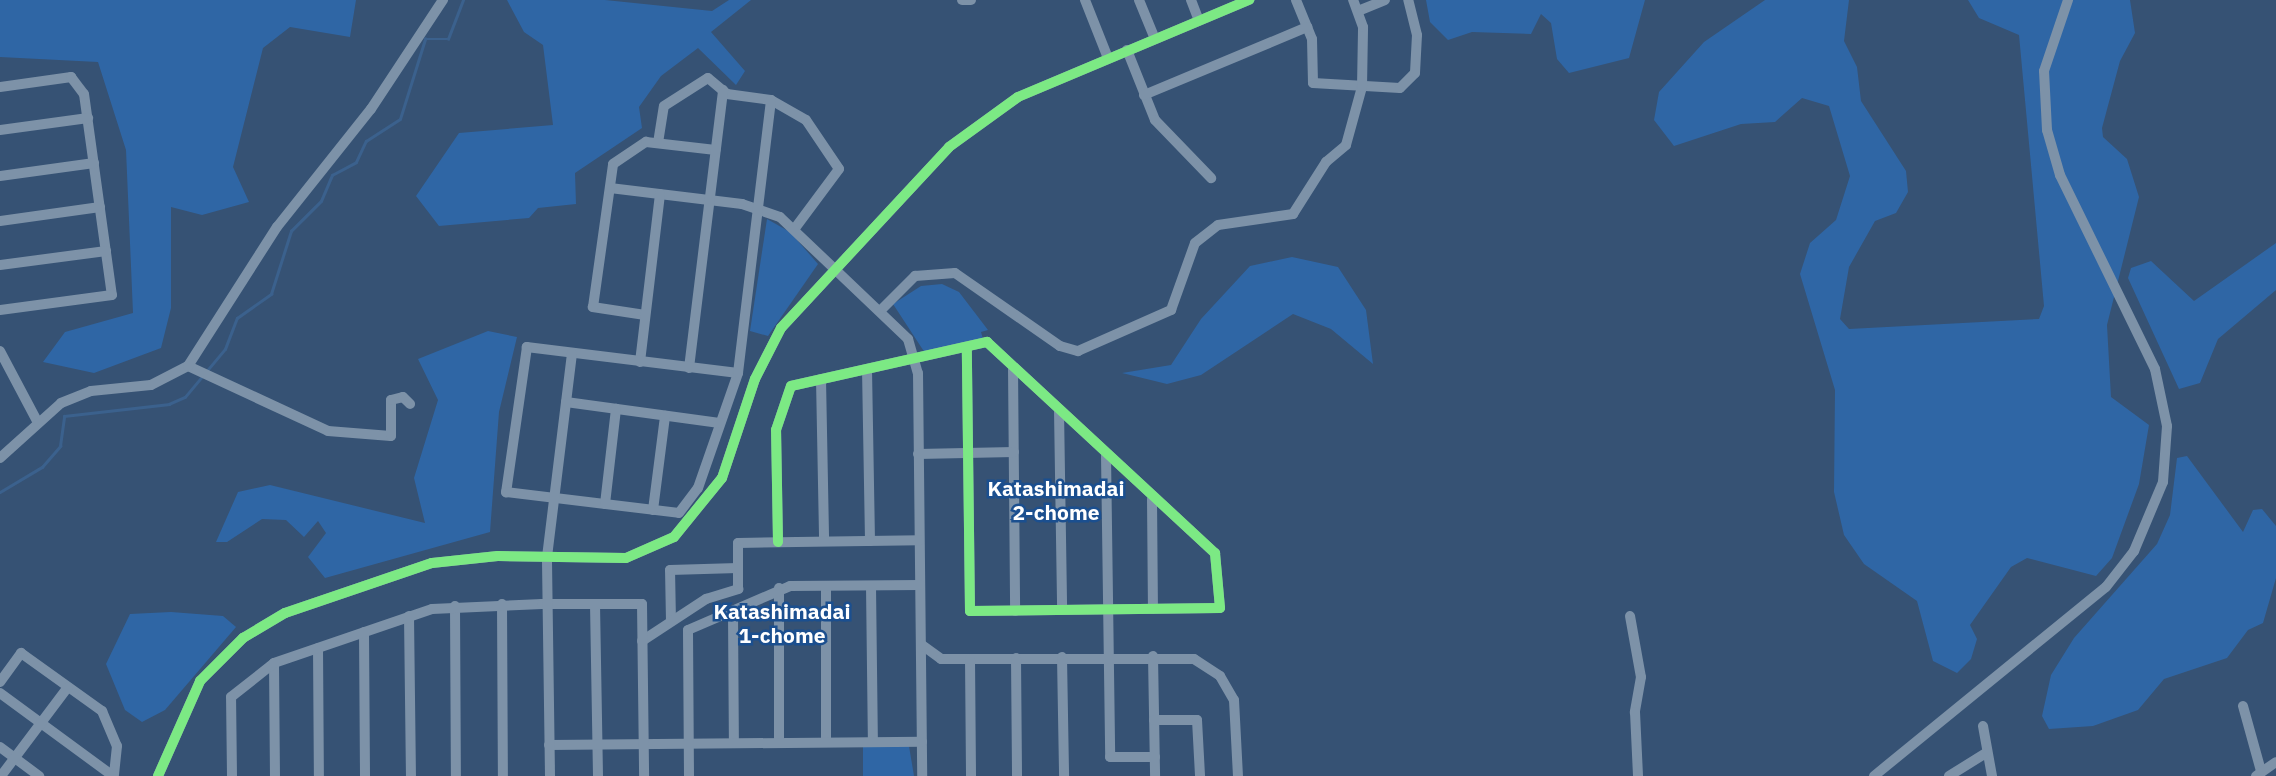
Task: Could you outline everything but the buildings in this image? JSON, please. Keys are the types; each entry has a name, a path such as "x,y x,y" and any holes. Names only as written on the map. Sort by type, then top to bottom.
{"street":[{"path":"0,458 37,421 76,396 151,385 191,368 277,227 371,109 443,0"},
{"path":"962,0 971,0"},
{"path":"1085,0 1108,58"},
{"path":"1139,0 1155,39"},
{"path":"1191,0 1199,20"},
{"path":"1296,0 1307,27 1313,83 1400,88 1415,73 1417,35 1408,0"},
{"path":"882,309 915,276 936,272 955,273 1060,346 1078,351 1155,320 1177,300 1195,243 1218,225 1293,214 1325,162 1346,145 1362,87 1357,11 1353,0"},
{"path":"1357,11 1385,0"},
{"path":"1874,776 2106,587 2134,551 2163,482 2167,435 2155,369 2060,174 2046,130 2045,71 2068,0"},
{"path":"158,776 200,681 231,647 268,622 432,563 547,556 626,558 653,550 695,518 722,478 755,379 781,328 836,264 971,128 1018,97 1245,1"},
{"path":"1144,95 1307,27"},
{"path":"1127,50 1144,95 1167,136 1211,178"},
{"path":"0,87 71,77 84,94 112,295 0,310"},
{"path":"659,143 664,106 708,78 723,90 771,100 806,120 838,169 796,228"},
{"path":"689,368 723,90"},
{"path":"737,373 572,354 522,352 506,492 679,513 698,488 737,373 771,100"},
{"path":"0,130 88,118"},
{"path":"645,315 593,307 613,164 646,142 716,150"},
{"path":"0,176 94,163"},
{"path":"610,188 758,209 796,228 904,332 915,358 919,454 922,776"},
{"path":"640,362 660,194"},
{"path":"0,221 100,207"},
{"path":"0,265 106,251"},
{"path":"778,542 776,430 791,386 987,342 1152,499 1215,553 1220,608 970,611 967,347"},
{"path":"0,351 37,421"},
{"path":"550,776 547,556 572,354"},
{"path":"1013,367 1016,611"},
{"path":"191,368 206,379 279,403 312,426 378,439 396,432 391,400 402,397 410,404"},
{"path":"867,369 870,541"},
{"path":"821,379 824,541"},
{"path":"566,402 720,423"},
{"path":"605,504 617,409"},
{"path":"1059,410 1062,610"},
{"path":"653,510 665,416"},
{"path":"919,454 1014,452"},
{"path":"1106,455 1110,757 1155,757"},
{"path":"1152,499 1153,609"},
{"path":"642,641 706,599 738,589 737,543 919,540"},
{"path":"671,621 670,570 738,568"},
{"path":"689,776 688,630 712,615 733,614 779,589 920,585"},
{"path":"826,586 826,741"},
{"path":"871,586 873,742"},
{"path":"779,589 779,742"},
{"path":"502,604 503,776"},
{"path":"595,604 598,776"},
{"path":"232,776 231,697 274,663 410,616 455,606 642,604 644,776"},
{"path":"455,606 456,776"},
{"path":"733,614 734,742"},
{"path":"410,616 411,776"},
{"path":"1630,616 1641,677 1635,712 1638,776"},
{"path":"364,632 365,776"},
{"path":"921,641 934,658 1153,656 1195,659 1225,683 1237,712 1238,776"},
{"path":"318,648 319,776"},
{"path":"0,682 21,653 102,711 117,746 113,776 0,694"},
{"path":"1153,656 1155,776"},
{"path":"1062,657 1064,776"},
{"path":"1016,658 1017,776"},
{"path":"970,659 971,776"},
{"path":"274,663 275,776"},
{"path":"1,776 68,687"},
{"path":"2243,706 2259,774 2276,762"},
{"path":"1154,720 1197,719 1200,776"},
{"path":"1983,726 1992,776"},
{"path":"549,745 922,742"},
{"path":"0,747 39,776"},
{"path":"1948,776 1986,754"}],"shaded area":[{"path":"0,0 356,0 350,37 290,27 263,48 233,167 249,202 202,215 171,207 171,308 161,348 94,373 43,362 65,332 133,313 126,150 98,62 0,57"},
{"path":"507,0 605,0 712,11 729,0 751,0 711,32 745,71 736,85 698,48 661,76 639,107 642,128 575,173 576,204 538,208 529,218 439,226 416,196 459,133 553,125 543,45 524,32"},
{"path":"1426,0 1645,0 1629,58 1569,73 1557,59 1551,23 1541,14 1531,34 1472,32 1448,40 1430,22"},
{"path":"1765,0 1849,0 1844,41 1857,67 1861,101 1906,171 1908,192 1896,213 1875,221 1849,267 1840,319 1849,329 2039,319 2044,306 2019,35 1979,18 1968,0 2130,0 2135,33 2120,61 2102,128 2103,137 2127,159 2139,197 2107,325 2111,397 2149,425 2139,484 2112,558 2096,576 2027,558 2011,567 1970,625 1977,639 1971,659 1957,673 1933,661 1917,601 1864,564 1844,535 1834,492 1835,390 1800,274 1810,243 1836,220 1850,176 1829,106 1802,98 1775,122 1741,124 1674,146 1654,120 1659,92 1704,42"},
{"path":"767,219 790,232 818,264 768,336 750,331"},
{"path":"2276,243 2276,290 2218,339 2200,383 2179,389 2128,278 2131,268 2151,261 2194,301"},
{"path":"1292,257 1338,267 1366,310 1373,364 1331,329 1293,314 1201,375 1167,384 1122,373 1171,365 1201,319 1250,266"},
{"path":"942,284 959,292 988,330 981,332 983,339 925,353 893,304 921,286"},
{"path":"488,331 517,337 499,412 490,532 325,578 308,557 326,533 318,521 304,537 286,520 262,519 227,542 216,542 238,492 270,485 425,523 414,478 438,400 418,359"},
{"path":"2187,456 2243,532 2253,510 2262,509 2276,526 2276,578 2263,623 2248,630 2227,658 2164,679 2138,710 2093,726 2049,729 2042,716 2051,675 2074,638 2157,544 2170,515 2177,458"},
{"path":"171,612 223,616 236,627 165,710 142,722 125,710 106,664 130,614"},
{"path":"863,746 909,746 914,776 863,776"}],"waterway":[{"path":"0,492 42,467 60,446 64,416 169,404 185,397 225,349 237,318 271,294 291,231 321,201 332,175 356,162 366,141 400,119 425,39 448,39 463,0"}],"cycle path":[{"path":"158,776 200,681 243,638 285,613 432,563 498,556 626,558 674,537 722,478 755,379 781,328 949,147 1018,97 1249,0"},
{"path":"778,542 776,430 791,386 987,342 1215,553 1220,608 970,611 967,347"}],"district":[{"name":"Katashimadai 2-chome","path":"1056,500"},
{"name":"Katashimadai 1-chome","path":"782,623"}]}
